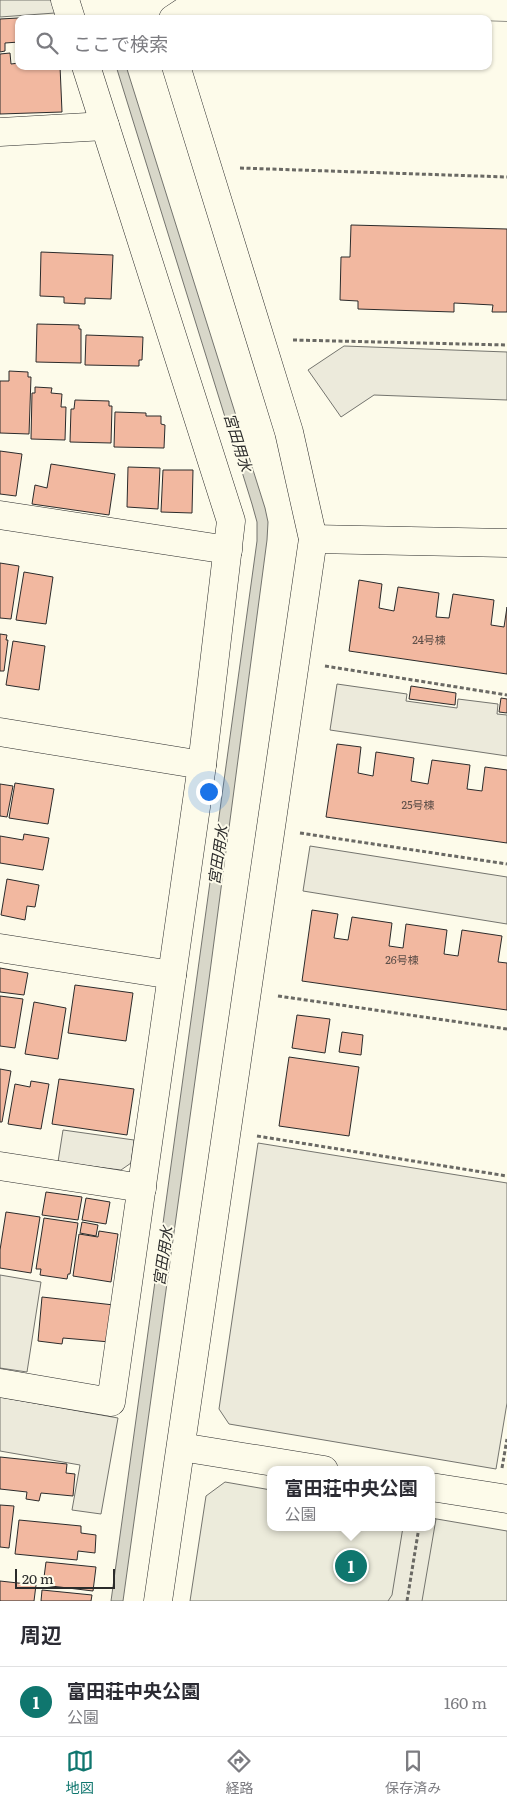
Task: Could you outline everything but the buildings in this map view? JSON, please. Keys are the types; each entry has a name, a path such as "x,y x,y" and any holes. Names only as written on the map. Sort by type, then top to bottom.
{"street":[{"path":"65,0 70,15"},
{"path":"179,15 200,1 507,7"},
{"path":"0,1384 111,1402 202,766 231,521 87,70"},
{"path":"158,1601 313,539 289,432 177,70"},
{"path":"0,132 105,126"},
{"path":"0,515 228,550"},
{"path":"313,539 507,543"},
{"path":"0,732 202,766"},
{"path":"0,948 172,975"},
{"path":"0,1166 142,1188"},
{"path":"180,1447 299,1466"},
{"path":"435,1488 507,1499"}],"path":[{"path":"207,167 507,177"},
{"path":"261,339 507,345"},
{"path":"295,662 507,695"},
{"path":"271,828 507,864"},
{"path":"247,992 507,1029"},
{"path":"226,1131 507,1176"},
{"path":"407,1601 418,1531"}],"shaded area":[{"path":"0,0 51,0 55,13 15,15 0,17"},
{"path":"344,346 507,352 507,400 374,395 341,417 308,370"},
{"path":"337,684 407,694 406,701 457,708 458,699 498,704 497,714 507,715 507,756 330,730"},
{"path":"310,846 507,877 507,924 303,891"},
{"path":"63,1130 134,1140 131,1163 121,1170 58,1162"},
{"path":"258,1143 507,1183 507,1403 496,1469 229,1424 219,1409"},
{"path":"0,1275 41,1282 27,1372 0,1368"},
{"path":"0,1397 118,1418 101,1514 72,1510 80,1465 0,1451"},
{"path":"225,1482 267,1489 267,1531 435,1531 435,1519 507,1531 507,1601 190,1601 206,1496"},
{"path":"402,1531 434,1531 422,1601 388,1601 392,1595"}],"water":[{"name":"宮田用水","path":"117,70 127,70 268,522 208,987 123,1601 111,1601 257,541 257,522"}],"place":[{"name":"富田荘中央公園","path":"351,1566"}]}
